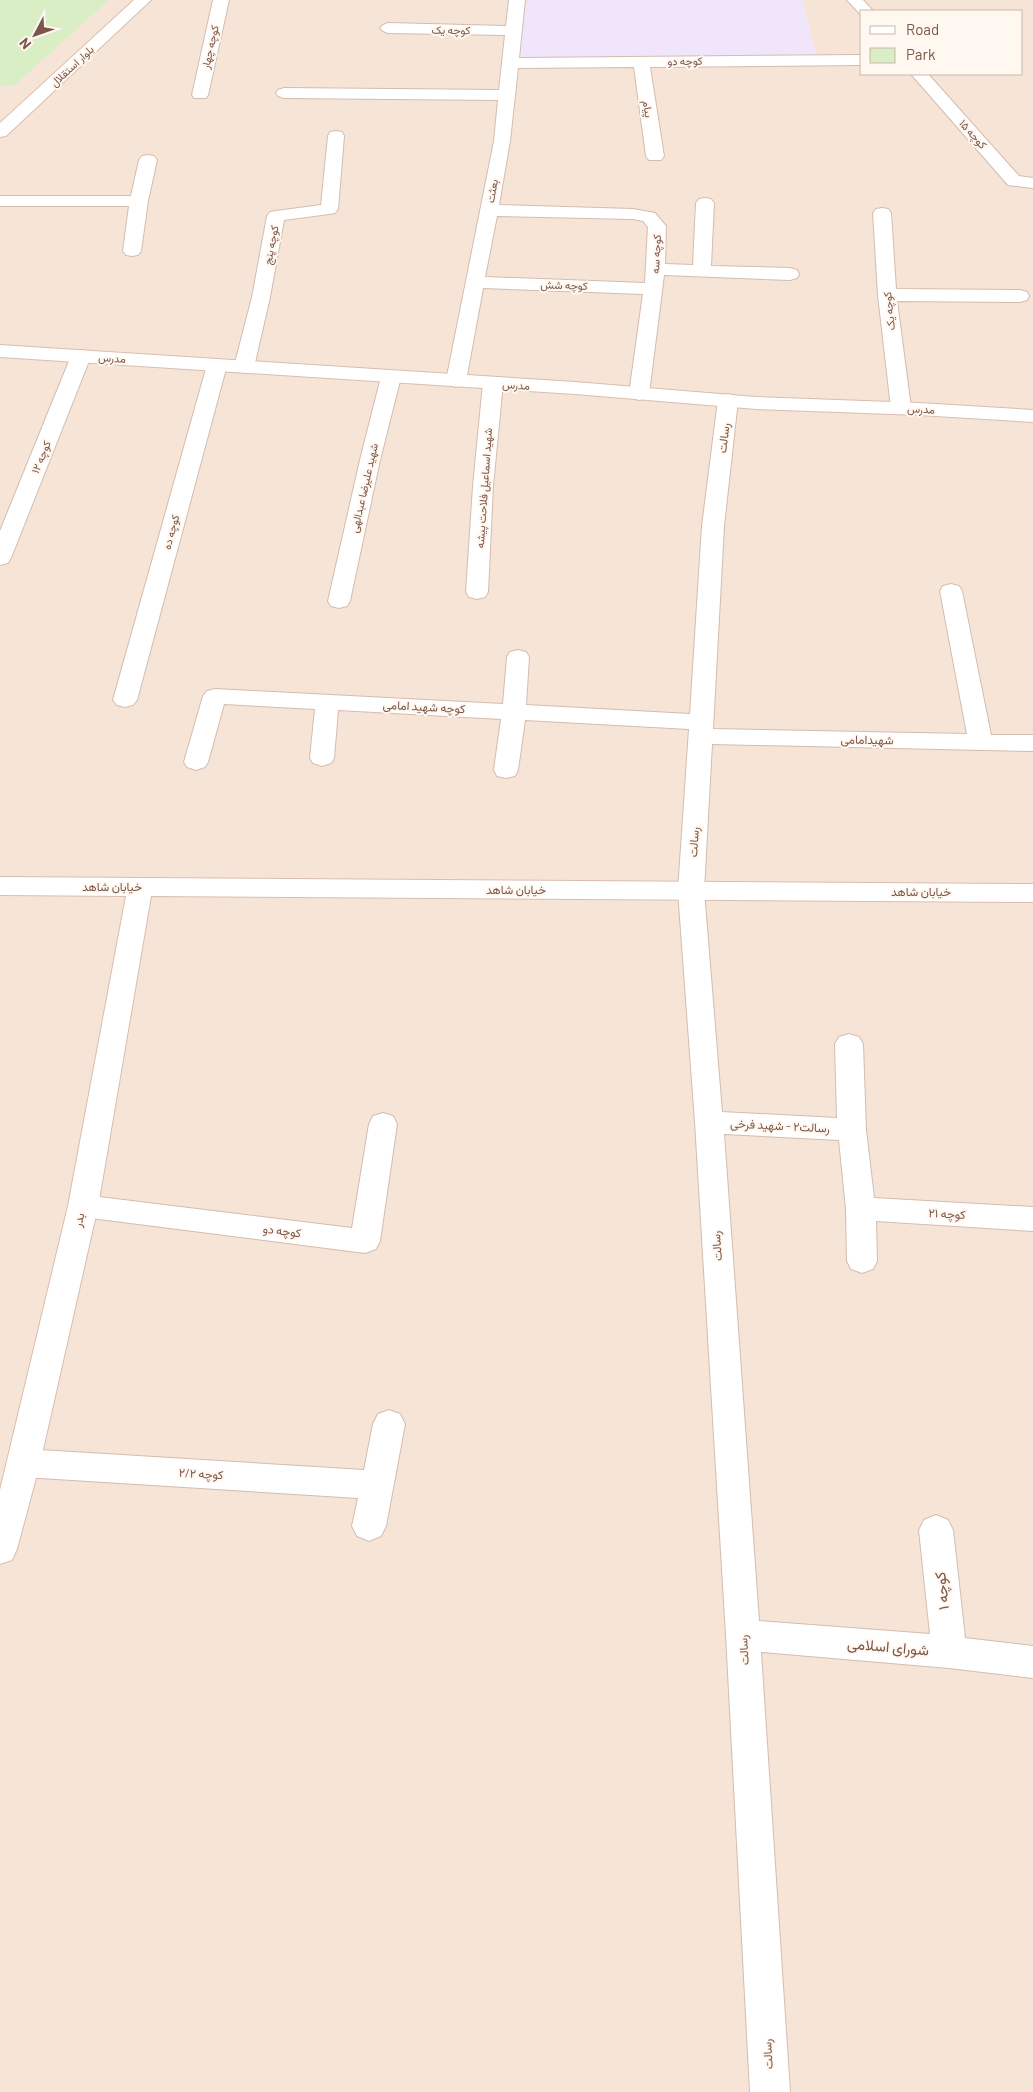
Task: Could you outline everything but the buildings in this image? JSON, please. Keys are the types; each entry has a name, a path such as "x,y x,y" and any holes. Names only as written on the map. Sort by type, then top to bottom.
{"street":[{"path":"0,127 135,0"},
{"name":"بلوار استقلال","path":"0,132 143,0"},
{"name":"کوچه چهار","path":"200,95 221,0"},
{"name":"بعثت","path":"456,381 502,141 517,0"},
{"path":"855,0 863,10"},
{"name":"کوچه یک","path":"388,28 513,31"},
{"name":"کوچه دو","path":"509,63 860,60"},
{"name":"پیام","path":"641,62 655,156"},
{"name":"کوچه ۱۵","path":"920,75 1014,181 1033,183"},
{"path":"284,93 506,95"},
{"name":"کوچه پنج","path":"244,367 261,297 276,216 329,209 336,136"},
{"path":"132,251 139,201 148,160"},
{"path":"0,200 139,201"},
{"path":"702,270 706,203"},
{"name":"کوچه سه","path":"488,210 633,214 648,217 657,226 656,269 639,394"},
{"name":"کوچه یک","path":"882,213 887,295 900,408"},
{"path":"656,269 790,274"},
{"name":"کوچه شش","path":"475,282 653,289"},
{"path":"887,295 1020,296"},
{"name":"مدرس","path":"0,351 728,400 1033,416"},
{"name":"کوچه ۱۲","path":"0,558 81,356"},
{"name":"کوچه ده","path":"125,700 217,365"},
{"name":"شهید علیرضا عبدالهی","path":"339,601 370,460 391,376"},
{"name":"شهید اسماعیل فلاحت پیشه","path":"477,592 483,486 493,383"},
{"name":"رسالت","path":"728,400 713,526 691,891 709,1122 743,1635 770,2092"},
{"path":"951,592 981,742"},
{"path":"506,770 514,712 518,657"},
{"name":"کوچه شهید امامی","path":"196,762 214,696 514,712 701,729"},
{"path":"322,758 327,702"},
{"name":"شهیدامامی","path":"701,729 1033,743"},
{"name":"خیابان شاهد","path":"0,886 1033,893"},
{"name":"بدر","path":"0,1549 24,1464 82,1206 140,886"},
{"path":"849,1044 852,1130 861,1209 862,1261"},
{"name":"رسالت۲ - شهید فرخی","path":"709,1122 852,1130"},
{"name":"کوچه دو","path":"82,1206 365,1241 383,1124"},
{"name":"کوچه ۲۱","path":"861,1209 1033,1219"},
{"path":"369,1526 389,1424"},
{"name":"کوچه ۲/۲","path":"24,1464 377,1485"},
{"name":"کوچه ۱","path":"936,1530 949,1652"},
{"name":"شورای اسلامی","path":"743,1635 949,1652 1033,1662"}],"shaded area":[{"path":"109,0 1033,0 1033,2092 0,2092 0,86 14,86"},
{"path":"531,0 803,0 816,57 515,60 524,5"}],"green space":[{"path":"0,0 109,0 14,86 0,86"}]}
